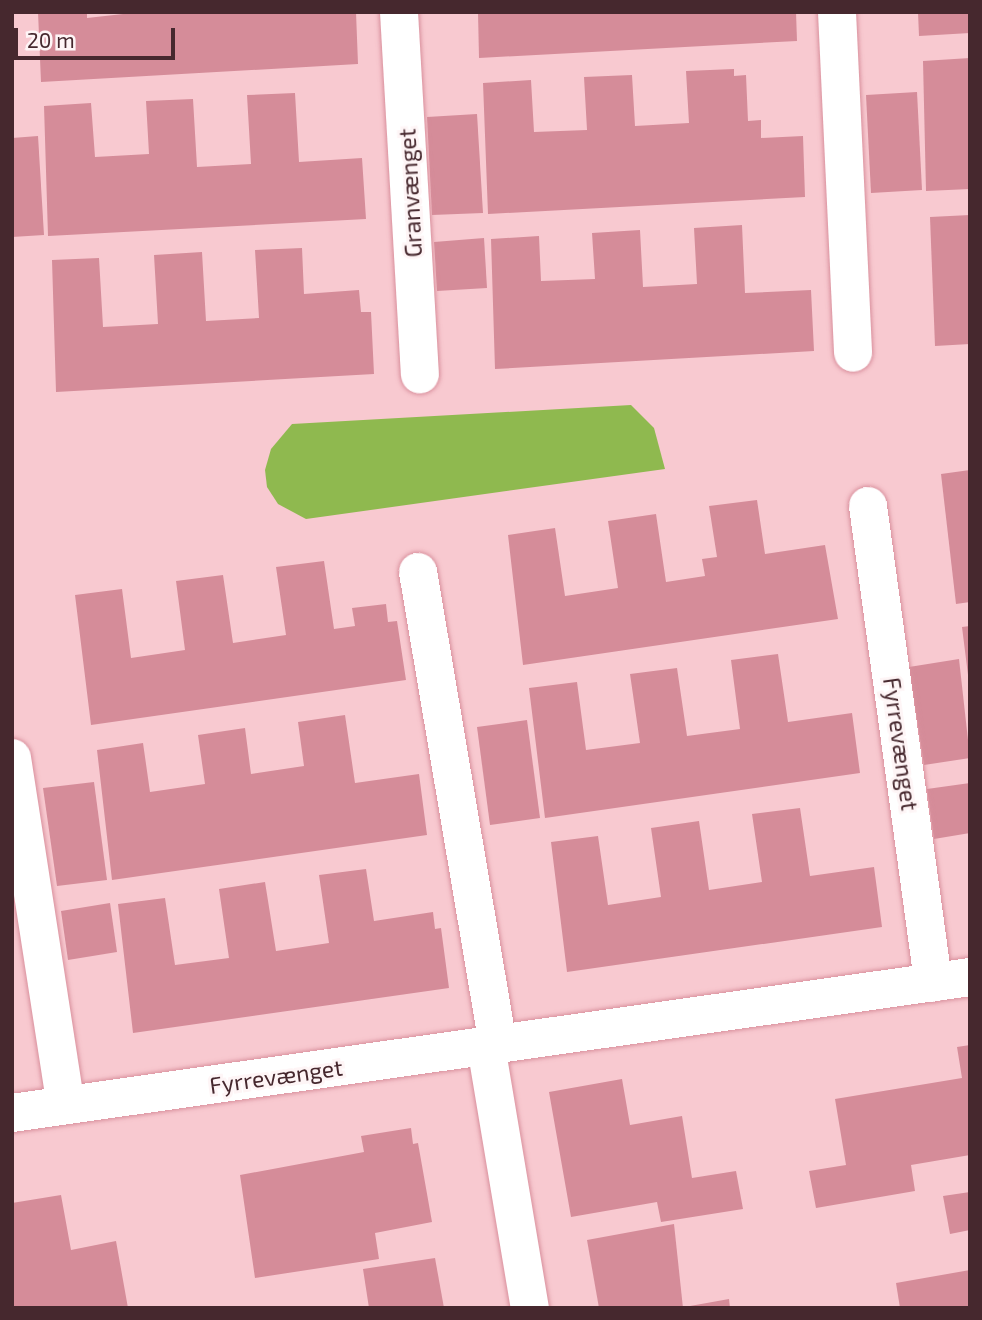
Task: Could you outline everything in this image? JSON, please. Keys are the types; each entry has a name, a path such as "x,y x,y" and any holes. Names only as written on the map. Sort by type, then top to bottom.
{"street":[{"name":"Granvænget","path":"399,12 420,374"},
{"path":"837,12 853,353"},
{"name":"Fyrrevænget","path":"12,1113 951,980 868,506"},
{"path":"418,572 530,1308"},
{"path":"12,758 66,1105"}],"green space":[{"path":"631,405 654,428 665,469 306,519 278,504 267,487 265,470 271,449 292,424"}],"building":[{"path":"38,12 87,12 87,18 141,12 356,12 358,64 41,82"},
{"path":"478,12 796,12 797,41 479,58"},
{"path":"918,12 970,12 970,33 919,36"},
{"path":"970,58 970,189 926,191 923,61"},
{"path":"734,69 734,76 746,75 748,121 761,120 761,138 803,136 805,197 488,214 483,83 531,80 534,132 587,130 584,77 632,75 635,126 689,123 686,71"},
{"path":"917,92 922,190 871,193 866,95"},
{"path":"295,93 299,162 362,158 366,219 48,236 44,106 91,103 95,157 149,154 146,101 193,99 197,167 251,164 247,95"},
{"path":"477,114 483,213 432,215 427,117"},
{"path":"38,136 44,235 12,237 12,138"},
{"path":"970,215 970,344 935,346 930,217"},
{"path":"742,225 745,293 811,290 814,351 495,369 491,239 539,236 541,281 595,279 592,233 640,230 643,287 697,284 694,228"},
{"path":"484,238 487,288 437,291 434,242"},
{"path":"302,248 304,294 359,290 361,312 371,312 374,374 56,392 52,260 99,258 103,327 158,324 154,255 202,252 206,321 259,318 255,250"},
{"path":"970,470 970,602 956,604 941,474"},
{"path":"757,500 765,554 825,545 838,619 523,665 508,535 555,528 565,596 618,588 608,521 656,514 666,582 705,576 702,559 717,557 709,506"},
{"path":"324,561 334,629 355,626 352,608 386,604 388,622 397,621 406,680 91,725 75,595 122,589 131,658 185,650 176,581 223,575 233,643 286,635 276,567"},
{"path":"970,626 970,675 968,675 962,627"},
{"path":"778,654 788,722 852,713 860,773 545,818 529,688 577,682 586,750 640,743 630,674 677,668 687,736 740,729 731,660"},
{"path":"959,659 970,758 924,765 909,667"},
{"path":"345,715 355,783 419,774 427,835 112,880 97,750 143,743 150,792 205,784 198,735 245,728 251,774 304,766 298,722"},
{"path":"527,720 540,818 490,825 477,727"},
{"path":"94,782 107,880 57,886 43,788"},
{"path":"970,783 970,833 934,839 927,789"},
{"path":"800,808 810,876 874,867 882,927 567,972 551,842 598,836 608,905 661,897 651,828 699,821 709,890 762,882 752,814"},
{"path":"366,869 374,921 433,912 435,929 441,928 449,988 133,1033 118,904 165,898 175,965 229,958 219,889 265,882 276,951 329,943 319,875"},
{"path":"110,903 117,952 68,960 61,911"},
{"path":"970,1045 970,1155 911,1165 915,1191 816,1208 809,1171 846,1165 835,1099 962,1078 957,1047"},
{"path":"622,1079 630,1125 682,1116 692,1178 736,1171 743,1209 661,1222 657,1202 571,1217 549,1092"},
{"path":"411,1128 413,1144 418,1143 432,1222 375,1233 379,1259 255,1278 240,1175 364,1152 361,1136"},
{"path":"970,1192 970,1230 950,1234 943,1196"},
{"path":"61,1195 71,1250 116,1241 128,1308 12,1308 12,1203"},
{"path":"674,1224 683,1308 599,1308 587,1240"},
{"path":"435,1258 444,1308 369,1308 363,1269"},
{"path":"970,1270 970,1308 900,1308 896,1283"},
{"path":"729,1299 730,1308 690,1308 690,1306"}]}
